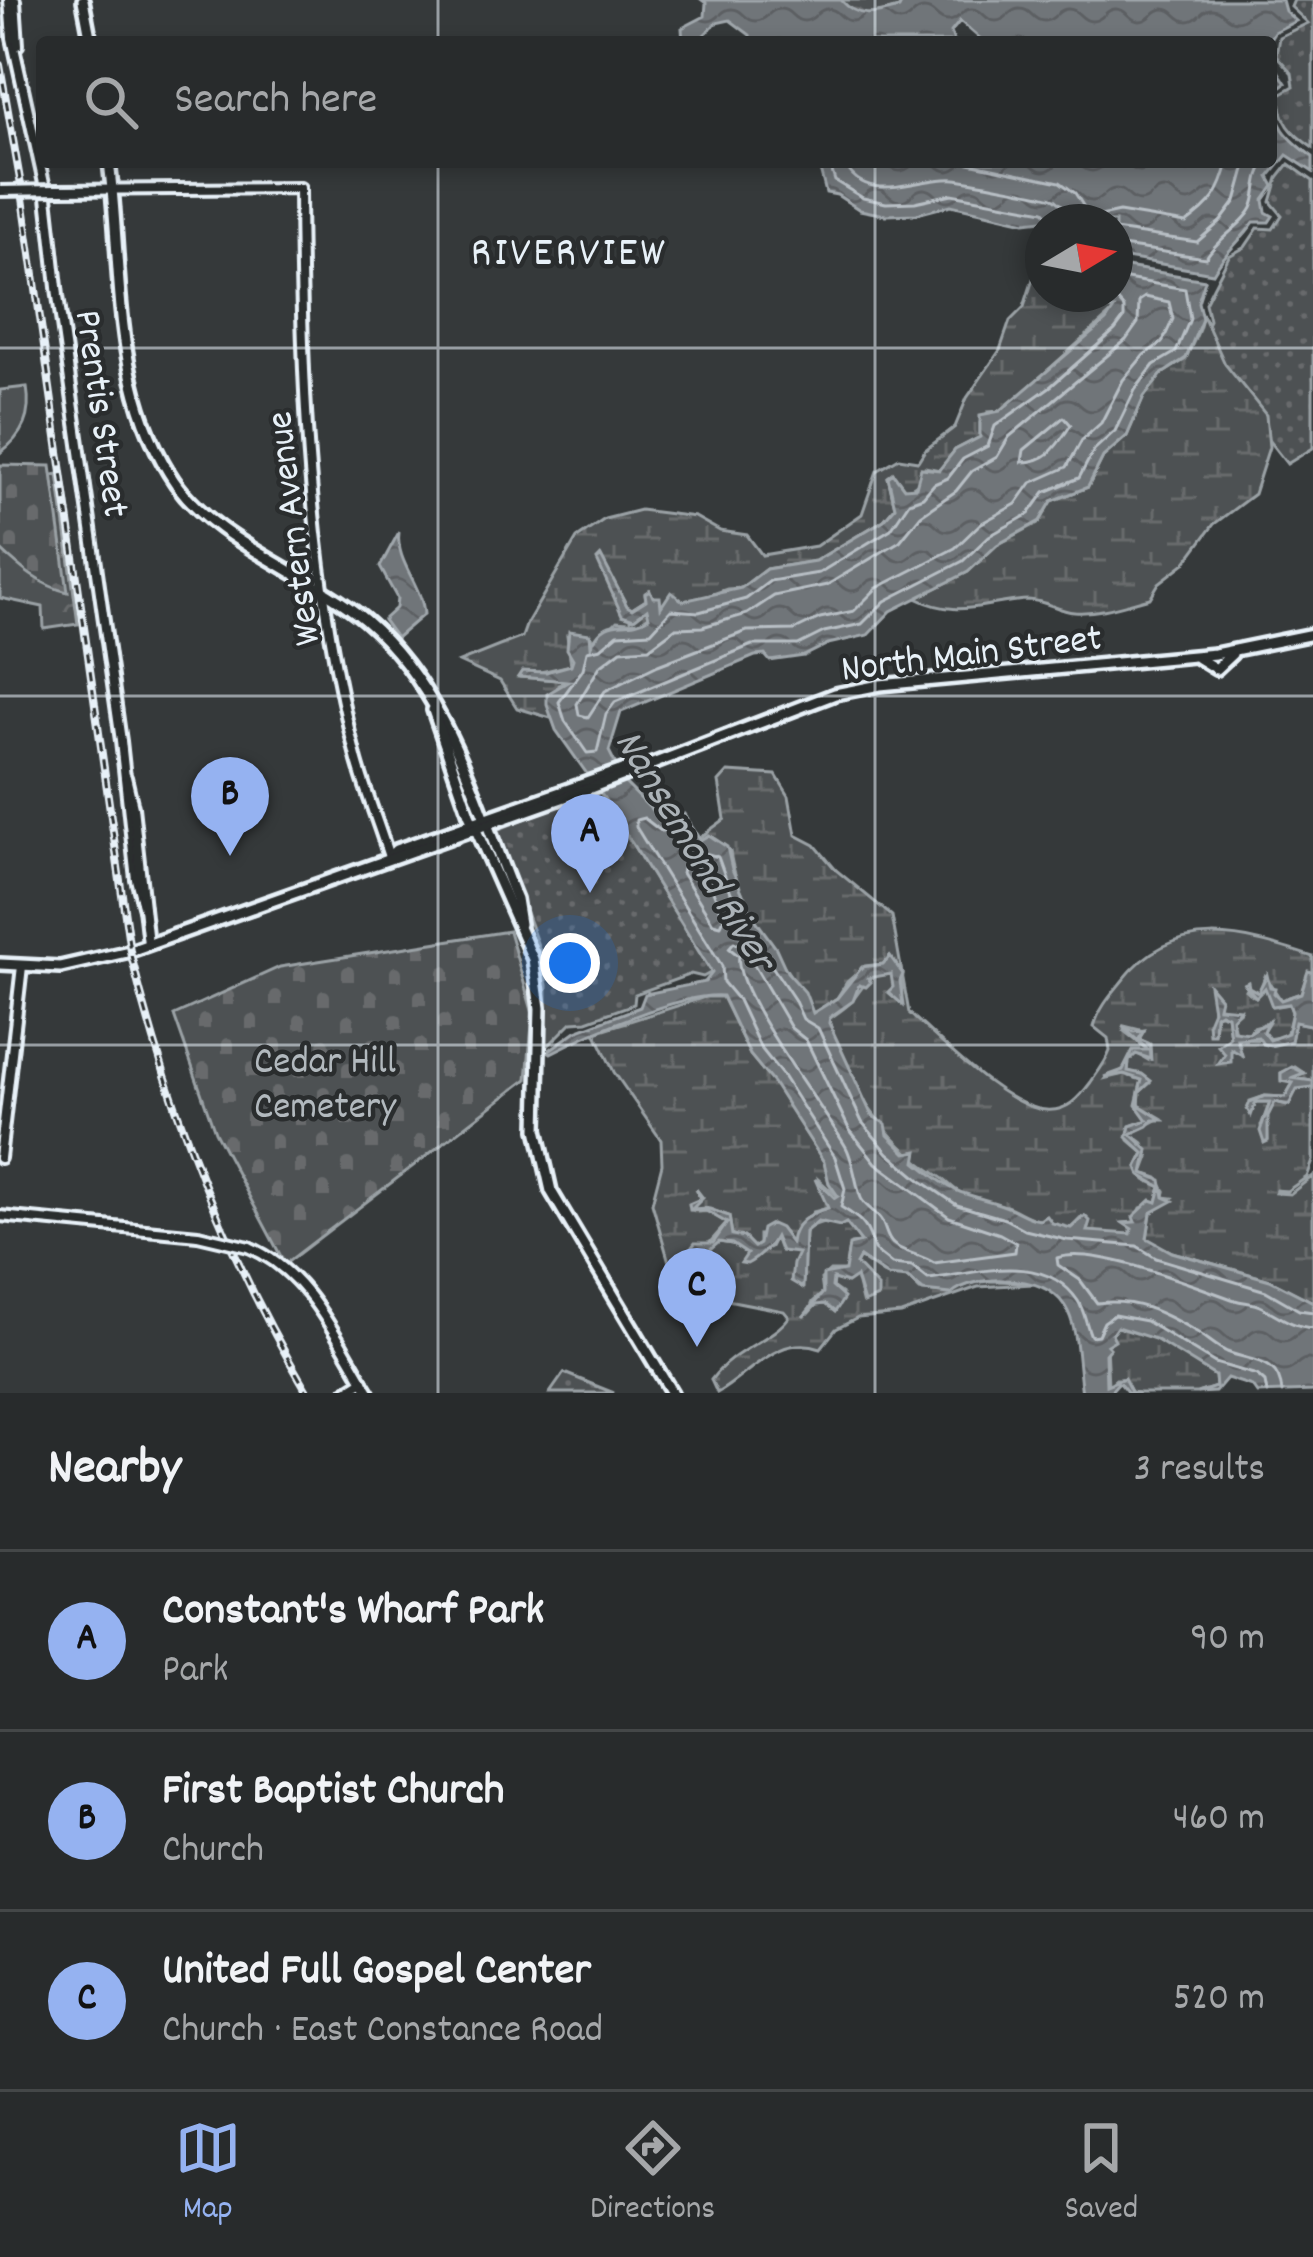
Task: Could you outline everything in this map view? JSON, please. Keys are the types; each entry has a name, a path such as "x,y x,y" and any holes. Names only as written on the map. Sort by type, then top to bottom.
{"main road":[{"path":"83,0 90,36"},
{"path":"110,168 123,347 138,404 161,456 186,496 218,523 323,591 384,638 450,731 507,902 520,924 539,994 536,1112 546,1175 566,1221 672,1393"},
{"name":"North Main Street","path":"0,964 67,966 148,944 860,687 1190,656 1313,634"}],"street":[{"name":"Prentis Street","path":"12,0 12,38 36,143"},
{"name":"Prentis Street","path":"41,168 134,807 148,944"},
{"name":"Western Avenue","path":"112,190 300,188 301,351 323,591 356,755 389,857"},
{"path":"0,191 112,190"},
{"path":"0,1158 22,966"},
{"path":"0,1216 198,1235 249,1246 282,1266 308,1292 370,1393"},
{"path":"344,1393 363,1381"}],"green space":[{"path":"841,0 903,0 899,8 865,17 848,11"},
{"path":"1294,0 1313,0 1313,148 1288,126 1282,112 1280,94 1294,86 1292,73 1277,56 1279,37 1308,23 1291,7"},
{"path":"1289,164 1313,181 1313,448 1287,464 1196,348 1209,320 1205,303 1229,256 1245,247 1258,228 1273,229 1282,215 1271,202 1278,178"},
{"path":"1024,307 1025,312 1113,312 1011,403 988,412 980,423 980,437 955,450 940,470 925,467 921,481 910,489 893,474 888,477 895,507 884,520 815,561 766,569 741,588 667,602 661,608 649,590 646,600 632,609 627,606 600,557 631,619 647,608 650,615 640,623 617,621 593,646 591,636 567,635 571,665 519,677 571,681 558,685 551,718 517,708 500,681 459,662 522,637 577,538 605,519 640,510 695,517 720,531 747,535 762,555 816,546 862,514 877,471 899,458 918,461 955,427 967,398 1000,350 1010,321"},
{"path":"1202,313 1225,364 1266,415 1269,447 1254,494 1214,524 1150,598 1084,612 1034,600 959,609 916,598 968,572 997,545 1040,522 1052,501 1088,487 1103,457 1127,436 1144,397 1162,374 1186,359"},
{"path":"27,387 24,424 0,453 0,390"},
{"path":"0,465 51,466 68,592 40,581 0,549"},
{"path":"58,474 78,624 44,629 43,607 0,598 0,549 8,556 48,476"},
{"path":"728,772 776,775 789,796 796,835 815,845 836,870 892,916 902,972 890,956 883,964 865,966 837,998 813,1013 752,914 730,851 709,836 699,838 725,819 719,782"},
{"path":"600,792 712,972 703,977 691,974 635,994 634,1004 572,1022 547,1047 547,985 540,951 496,830"},
{"name":"Cedar Hill Cemetery","path":"509,931 533,1014 527,1079 285,1264 215,1132 174,1015 280,967"},
{"path":"1212,935 1262,942 1313,957 1313,985 1307,975 1301,993 1281,1000 1265,976 1259,992 1265,987 1277,1006 1289,1004 1292,1012 1286,1036 1267,1039 1263,1031 1268,1023 1249,1033 1235,1033 1232,1018 1240,1011 1218,1007 1212,998 1214,1034 1216,1012 1227,1015 1230,1037 1224,1056 1240,1045 1237,1039 1291,1041 1295,1022 1313,1030 1313,1081 1290,1078 1304,1073 1295,1067 1281,1073 1281,1080 1293,1083 1285,1097 1250,1101 1251,1114 1256,1102 1270,1102 1261,1126 1268,1141 1267,1116 1275,1102 1287,1105 1297,1089 1313,1087 1313,1161 1307,1177 1275,1193 1290,1194 1313,1176 1313,1302 1270,1280 1172,1252 1147,1239 1151,1213 1172,1198 1164,1197 1165,1191 1158,1178 1143,1173 1149,1157 1143,1143 1131,1134 1161,1118 1140,1106 1148,1120 1130,1126 1129,1140 1144,1153 1137,1167 1146,1180 1161,1187 1157,1202 1141,1208 1135,1222 1125,1223 1132,1229 1127,1236 1087,1231 1089,1225 1082,1217 1070,1229 1045,1216 1035,1219 972,1197 920,1162 885,1129 856,1088 829,1019 851,1003 868,981 883,974 891,974 901,1004 903,977 909,1013 955,1055 1011,1097 1053,1110 1077,1098 1110,1051 1108,1038 1094,1027 1106,1002 1143,959 1165,945","holes":["1124,1026 1144,1031 1139,1039 1148,1043 1148,1050 1124,1031","1129,1061 1128,1071 1150,1083 1140,1092 1139,1103 1139,1092 1142,1080 1124,1074 1107,1078"]},
{"path":"705,997 722,997 750,1055 824,1162 838,1197 819,1180 828,1208 813,1212 790,1244 784,1233 759,1235 754,1247 732,1235 729,1216 710,1209 697,1212 707,1211 727,1223 690,1265 693,1270 702,1273 716,1268 708,1251 719,1242 732,1244 747,1259 770,1247 775,1237 779,1248 799,1253 803,1282 805,1232 834,1222 852,1226 861,1243 851,1244 845,1271 830,1271 821,1279 823,1293 808,1314 816,1305 831,1309 842,1294 832,1287 833,1279 856,1277 862,1301 873,1283 856,1265 859,1257 883,1273 908,1278 920,1290 948,1294 978,1282 1033,1284 978,1287 901,1314 858,1318 836,1329 821,1348 805,1345 778,1351 717,1393 711,1380 720,1369 789,1317 784,1311 712,1297 669,1262 652,1203 662,1164 661,1140 614,1072 595,1032"},
{"path":"1117,1327 1181,1353 1215,1376 1216,1387 1197,1393 1132,1393 1124,1379 1108,1386 1106,1345 1114,1340"},
{"path":"564,1373 614,1393 550,1393"}],"water":[{"path":"702,0 841,0 867,14 899,8 903,0 1282,0 1285,11 1296,21 1272,36 977,36 960,21 952,36 750,36 730,20 716,23 703,36 683,36 682,28 705,16"},
{"path":"1277,114 1289,137 1313,157 1313,172 1287,155 1277,167"},
{"path":"820,168 1276,168 1269,177 1274,186 1264,200 1266,212 1273,216 1269,222 1254,222 1213,273 1133,259 1133,204 1025,204 1025,222 951,205 917,214 885,215 860,210 826,193"},
{"name":"Nansemond River","path":"1133,268 1205,280 1198,302 1202,319 1186,358 1162,374 1144,397 1127,436 1103,457 1088,487 1052,501 1040,521 997,545 968,572 891,611 868,635 828,644 804,656 770,661 765,655 755,656 621,712 609,751 625,783 661,819 684,814 700,840 709,835 727,847 752,915 805,992 813,1013 837,998 862,967 883,964 890,956 903,974 903,1005 888,992 893,987 891,974 868,978 871,982 866,987 859,985 853,1001 830,1017 829,1023 872,1116 886,1124 888,1135 906,1153 918,1151 916,1162 953,1189 1036,1219 1047,1216 1052,1223 1071,1228 1085,1216 1090,1221 1087,1231 1131,1234 1132,1229 1123,1223 1135,1222 1133,1217 1151,1200 1157,1202 1161,1187 1140,1175 1137,1167 1144,1153 1127,1137 1130,1126 1147,1120 1136,1105 1142,1080 1124,1074 1104,1077 1123,1070 1133,1050 1148,1050 1122,1026 1134,1032 1144,1030 1139,1039 1150,1044 1151,1059 1136,1054 1128,1071 1151,1081 1140,1092 1139,1105 1162,1120 1153,1120 1131,1134 1148,1150 1143,1173 1161,1180 1164,1197 1173,1201 1151,1213 1147,1238 1172,1252 1270,1280 1313,1302 1313,1391 1257,1393 1252,1386 1227,1378 1215,1392 1197,1393 1216,1387 1215,1376 1155,1339 1117,1327 1105,1354 1106,1385 1124,1378 1131,1392 1138,1393 1128,1393 1119,1382 1109,1393 1082,1393 1070,1316 1049,1291 1030,1283 997,1280 969,1284 951,1294 923,1291 908,1278 888,1276 860,1257 856,1264 878,1287 878,1297 864,1303 856,1277 847,1283 833,1279 832,1287 844,1298 835,1312 825,1304 816,1305 803,1317 823,1293 823,1275 845,1271 849,1245 861,1242 846,1223 818,1221 805,1232 803,1288 791,1281 798,1253 781,1251 775,1237 747,1264 741,1263 747,1254 719,1242 708,1252 716,1268 695,1272 684,1257 695,1243 713,1243 727,1223 706,1211 690,1210 689,1204 700,1199 696,1189 703,1198 692,1209 706,1208 729,1216 732,1235 744,1237 754,1247 762,1229 771,1224 791,1243 803,1220 828,1208 815,1179 838,1196 824,1162 750,1055 722,996 660,1007 548,1051 576,1031 640,1007 645,994 705,982 712,973 604,798 556,730 547,694 569,681 518,677 522,671 546,672 571,665 569,631 590,634 591,646 610,626 649,617 647,609 634,619 622,615 597,560 601,556 632,609 646,600 650,590 653,597 660,597 661,607 671,592 683,601 741,588 766,569 815,561 884,520 895,507 888,477 893,473 904,488 916,487 921,468 939,470 955,450 980,437 980,415 1000,411 1112,312 1133,312"},
{"path":"399,532 401,553 424,614 396,638 383,620 396,608 397,598 380,567"},
{"path":"1308,971 1312,972 1313,1030 1295,1022 1291,1041 1271,1046 1258,1037 1237,1039 1242,1055 1231,1049 1231,1062 1218,1064 1225,1054 1218,1046 1230,1037 1227,1015 1220,1012 1215,1015 1214,1034 1209,1034 1213,1010 1209,985 1220,998 1218,1007 1240,1009 1232,1018 1233,1031 1249,1033 1268,1021 1263,1031 1270,1040 1288,1033 1289,1004 1272,1006 1265,988 1256,997 1244,984 1248,982 1258,992 1267,975 1281,1000 1301,993"},
{"path":"1292,1067 1304,1073 1291,1078 1313,1081 1313,1087 1297,1089 1289,1105 1275,1102 1264,1143 1260,1131 1270,1102 1256,1102 1251,1116 1247,1109 1250,1102 1265,1096 1285,1097 1293,1083 1281,1081 1281,1073"}],"railway":[{"path":"0,65 130,951 162,1067 202,1179 251,1287 308,1393"}],"place":[{"name":"First Baptist Church","path":"230,856"},
{"name":"Constant's Wharf Park","path":"590,893"},
{"name":"United Full Gospel Center","path":"697,1347"}],"district":[{"name":"RIVERVIEW","path":"569,249"}]}
